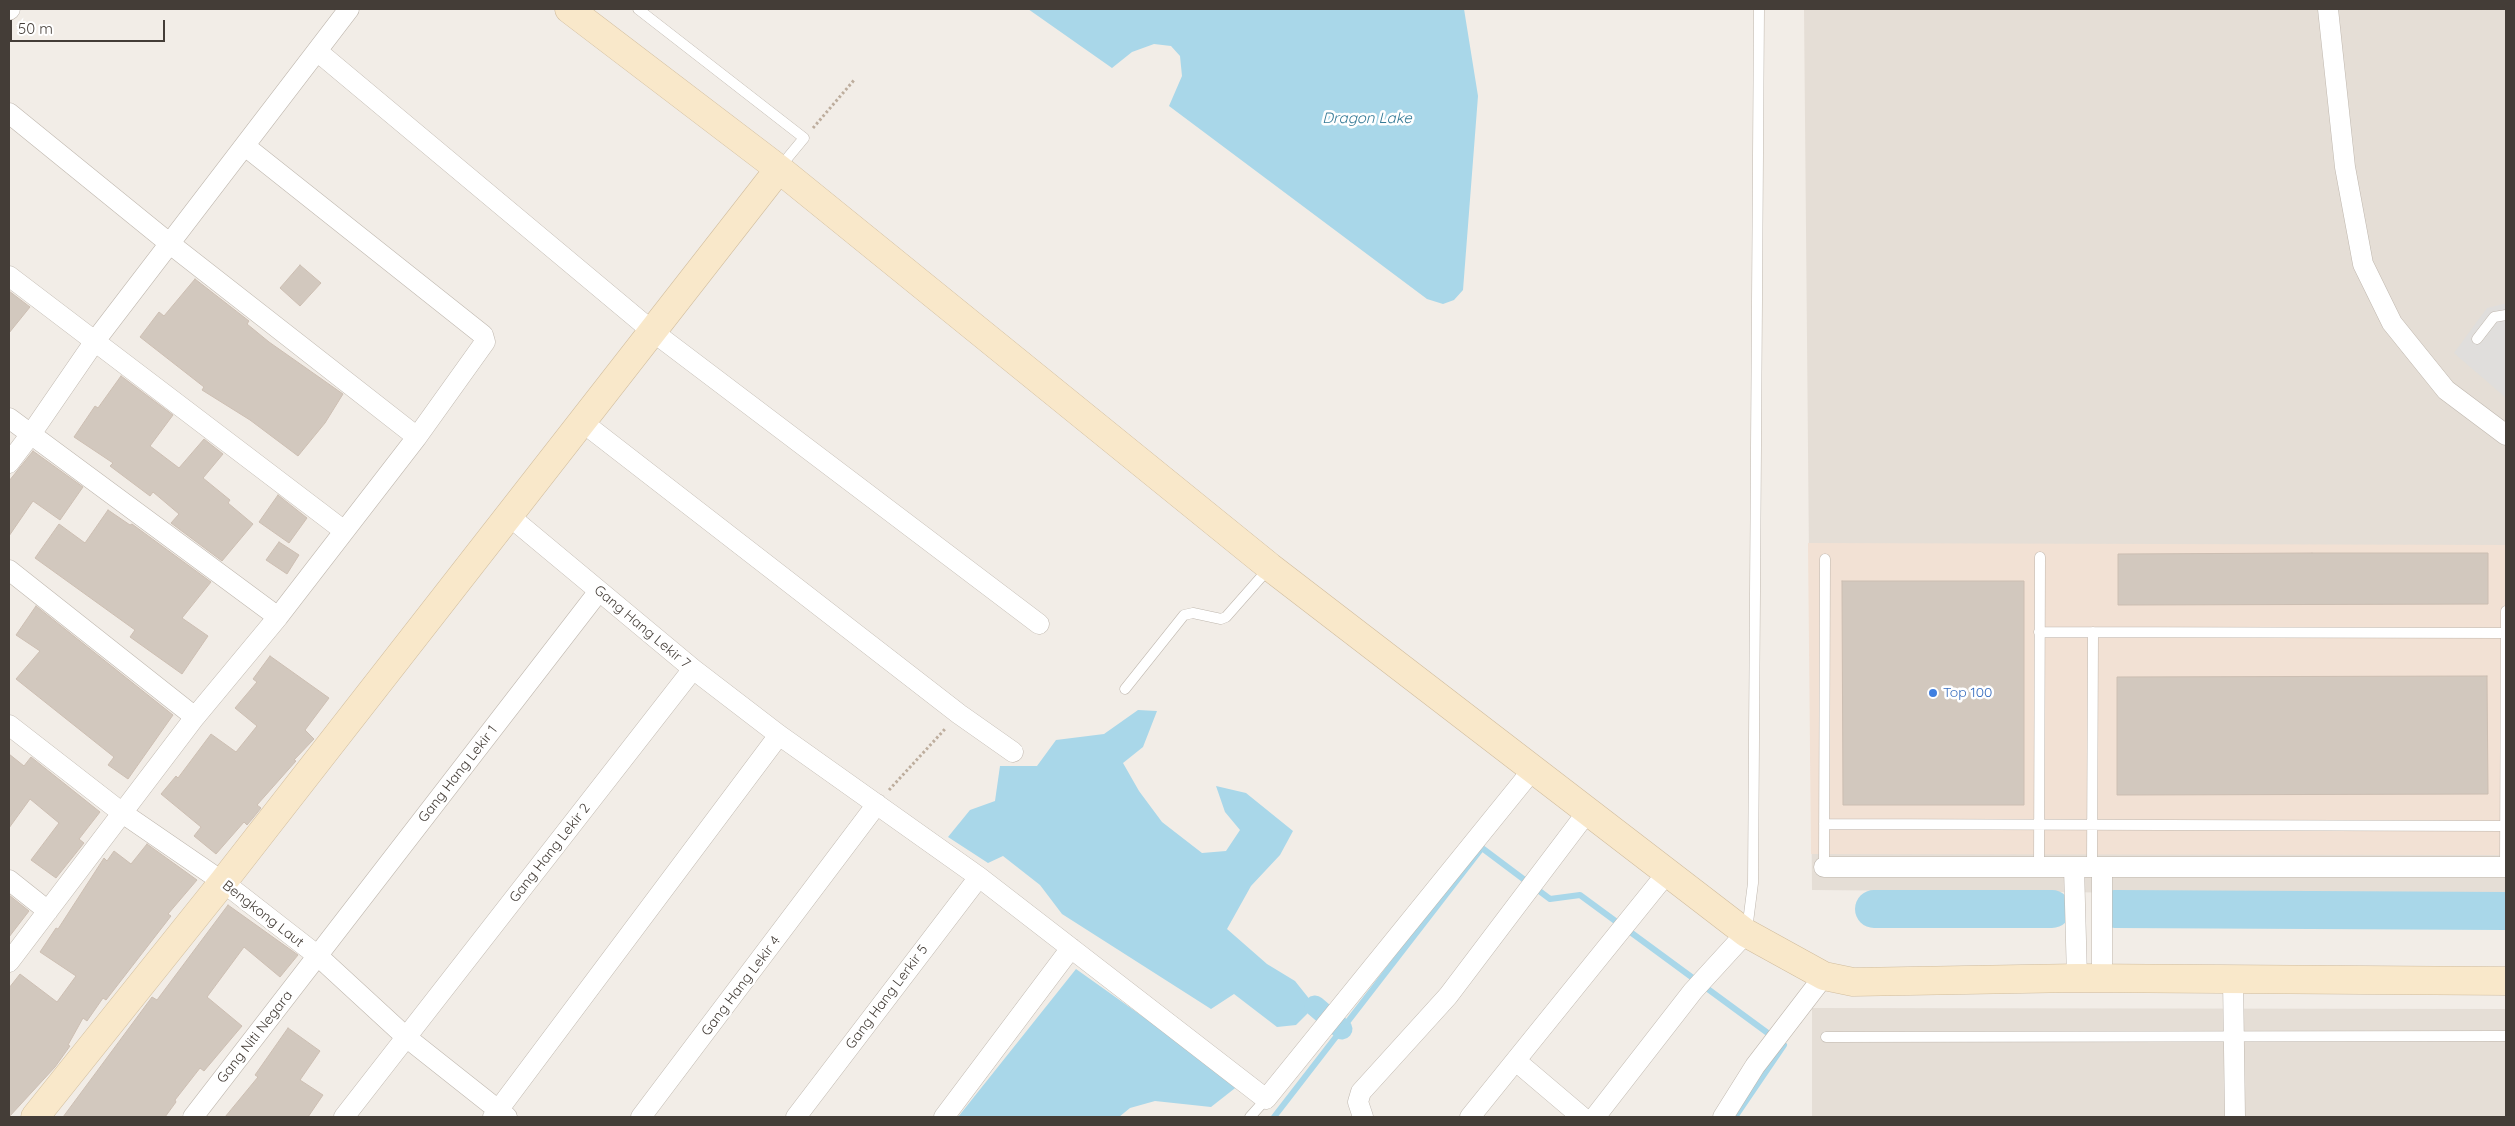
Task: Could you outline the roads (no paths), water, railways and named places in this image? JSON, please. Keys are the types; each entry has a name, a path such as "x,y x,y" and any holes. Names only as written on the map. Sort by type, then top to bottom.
{"main road":[{"path":"569,9 779,169 1270,567 1534,768 1667,873 1746,933 1824,976 1853,982 2089,978 2506,981"},
{"path":"35,1117 223,882 779,169"}],"street":[{"path":"9,463 95,341 349,9"},
{"path":"2328,9 2345,167 2363,264 2392,323 2446,390 2506,435"},
{"path":"317,51 652,331 1039,624"},
{"path":"9,113 169,243 417,437"},
{"path":"9,962 121,812 195,717 278,617 343,530 417,437 483,346 485,338 245,146"},
{"path":"9,276 343,530"},
{"path":"9,418 278,617"},
{"path":"581,421 959,714 1013,752"},
{"name":"Gang Hang Lekir 7","path":"508,515 694,670 779,734 979,877 1266,1099"},
{"path":"9,570 195,717"},
{"name":"Gang Hang Lekir 1","path":"318,956 599,591"},
{"name":"Gang Hang Lekir 2","path":"344,1117 694,670"},
{"name":"Bengkong Laut","path":"9,725 121,812 223,882 318,956 406,1037 500,1115"},
{"path":"500,1115 779,734"},
{"path":"1266,1099 1534,768"},
{"name":"Gang Hang Lekir 4","path":"641,1117 877,804"},
{"path":"1364,1117 1358,1102 1361,1092 1448,996 1545,871 1588,811"},
{"path":"1824,867 2506,867"},
{"path":"2089,978 2090,867"},
{"path":"2089,978 2090,867"},
{"path":"1475,1115 1618,932 1667,873"},
{"name":"Gang Hang Lerkir 5","path":"796,1117 979,877"},
{"path":"9,880 48,911"},
{"path":"1595,1117 1692,991 1746,933"},
{"path":"944,1117 1071,948"},
{"name":"Gang Niti Negara","path":"193,1117 318,956"},
{"path":"1723,1117 1755,1066 1824,976"},
{"path":"2233,980 2235,1117"},
{"path":"1516,1061 1582,1117"}],"lane":[{"path":"638,9 804,138 779,169"},
{"path":"1746,933 1753,883 1759,9"},
{"path":"2477,339 2494,317 2506,315"},
{"path":"2039,867 2040,557"},
{"path":"1824,867 1825,559"},
{"path":"1125,689 1184,615 1193,613 1221,619 1226,617 1270,567"},
{"path":"2506,611 2506,867"},
{"path":"2039,632 2506,633"},
{"path":"2090,867 2093,632"},
{"path":"1824,824 2505,826"},
{"path":"1826,1037 2506,1036"},
{"path":"1250,1117 1266,1099"}],"water":[{"name":"Dragon Lake","path":"1028,9 1464,9 1478,96 1463,290 1454,300 1443,304 1427,299 1169,106 1182,76 1180,56 1171,46 1154,44 1132,52 1112,68"},
{"path":"1138,710 1157,711 1143,747 1123,763 1139,791 1162,822 1202,853 1226,851 1240,830 1225,812 1216,786 1246,793 1293,831 1280,855 1251,886 1227,929 1267,964 1295,981 1315,1006 1296,1025 1277,1027 1234,994 1211,1009 1062,914 1040,885 1003,856 988,863 948,837 970,810 995,801 1000,766 1037,766 1056,740 1104,734"},
{"path":"1076,969 1239,1085 1211,1107 1155,1101 1130,1108 1119,1117 958,1117"}],"waterway":[{"path":"1274,1117 1482,848 1550,899 1580,895 1784,1045 1735,1117"},
{"path":"1874,909 2052,909"},
{"path":"2115,909 2506,911"},
{"path":"1315,1006 1342,1029"}],"place":[{"name":"Top 100","path":"1933,693"}]}
